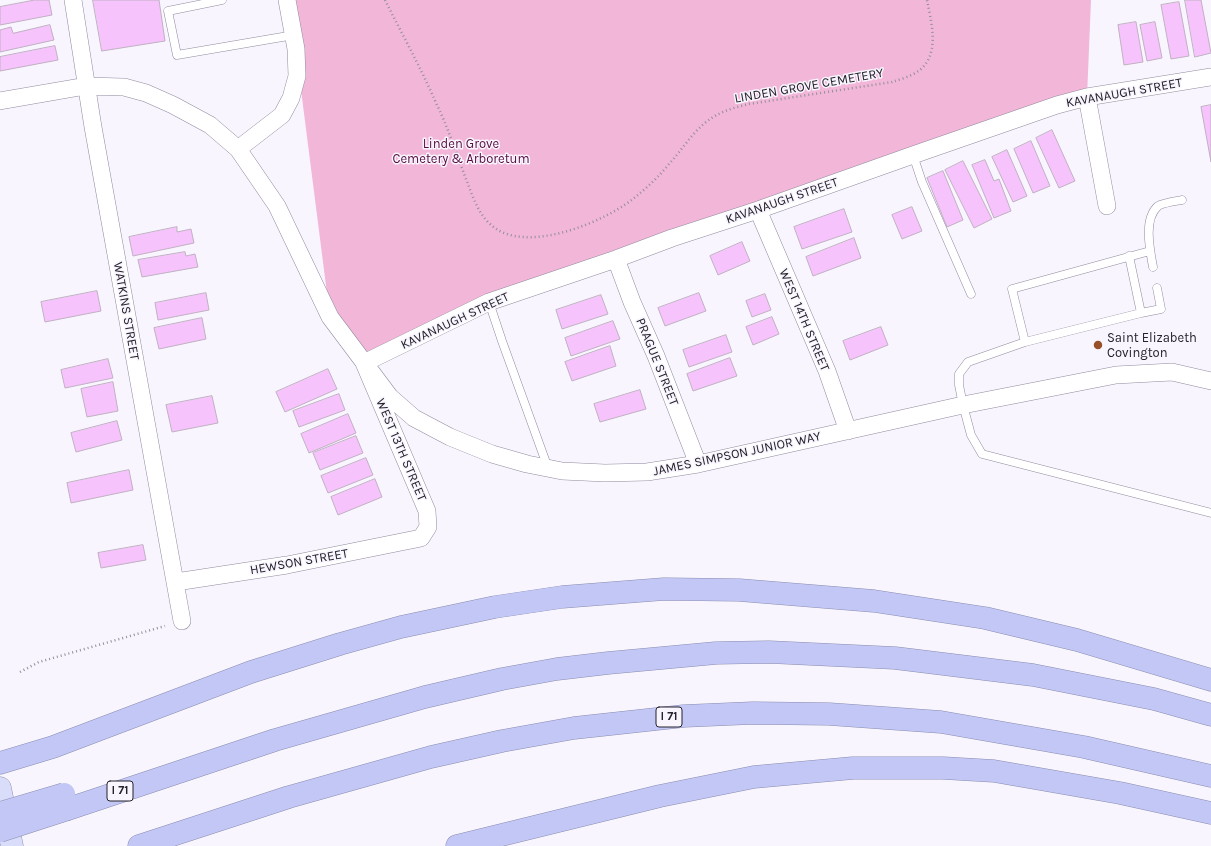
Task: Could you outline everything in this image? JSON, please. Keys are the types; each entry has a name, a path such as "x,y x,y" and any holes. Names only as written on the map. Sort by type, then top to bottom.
{"highway":[{"path":"0,763 60,744 251,672 340,644 495,607 562,597 664,589 739,590 874,601 985,618 1077,640 1211,680"},
{"name":"I 71","path":"0,831 66,801 172,774 275,740 425,697 502,679 557,669 608,663 716,653 769,652 895,658 1033,675 1154,699 1211,715"},
{"name":"I 71","path":"139,846 289,797 431,757 502,741 574,728 684,716 753,713 830,714 940,722 1084,747 1211,776"},
{"path":"457,846 660,796 754,777 853,768 944,768 994,771 1120,793 1211,813"},
{"path":"0,813 66,801"}],"main road":[{"path":"0,788 12,846"}],"street":[{"name":"WATKINS STREET","path":"73,0 86,86 182,621"},
{"path":"238,149 282,115 291,98 297,76 296,49 287,0"},
{"name":"KAVANAUGH STREET","path":"364,363 489,302 616,259 672,238 758,210 1057,105 1087,97 1211,77"},
{"name":"JAMES SIMPSON JUNIOR WAY","path":"0,101 86,86 124,88 146,93 173,105 210,125 238,149 277,206 330,318 390,397 414,418 450,437 492,454 526,464 562,471 605,473 647,472 698,464 963,405 1116,375 1172,372 1211,380"},
{"path":"1087,97 1108,206"},
{"name":"WEST 14TH STREET","path":"758,210 826,371 848,431"},
{"name":"PRAGUE STREET","path":"616,259 698,464"},
{"name":"WEST 13TH STREET","path":"364,363 427,511 428,526 421,538"},
{"name":"HEWSON STREET","path":"176,582 287,565 421,538"}],"lane":[{"path":"222,0 168,11 177,55 294,35"},
{"path":"913,155 922,182 971,294"},
{"path":"1153,267 1148,227 1151,215 1158,206 1182,200"},
{"path":"1025,342 1012,289 1150,251"},
{"path":"1129,256 1141,313"},
{"path":"1157,288 1161,309 1025,342 968,362 959,374 959,385 963,405 971,435 982,454 1211,513"},
{"path":"489,302 548,468"}],"path":[{"name":"LINDEN GROVE CEMETERY","path":"385,0 436,103 478,209 490,224 515,237 551,235 584,226 615,212 653,182 686,142 702,125 714,116 729,110 761,102 892,82 907,77 921,69 928,60 932,47 932,25 927,0"},
{"path":"20,672 39,662 182,621"}],"green space":[{"name":"Linden Grove Cemetery & Arboretum","path":"287,0 1091,0 1087,97 489,302 364,363 330,317 294,35"}],"building":[{"path":"35,0 49,0 52,15 0,25 0,7"},
{"path":"93,0 159,0 165,41 102,51"},
{"path":"1185,0 1201,0 1211,53 1195,57"},
{"path":"1179,2 1189,56 1171,59 1161,5"},
{"path":"1136,22 1143,62 1124,65 1118,25"},
{"path":"1155,22 1162,58 1147,61 1140,25"},
{"path":"50,25 54,40 0,52 0,30 11,27 13,33"},
{"path":"55,46 58,60 0,71 0,57"},
{"path":"1211,105 1211,162 1201,107"},
{"path":"1052,130 1075,181 1059,188 1036,138"},
{"path":"1031,141 1050,186 1033,193 1014,149"},
{"path":"1007,150 1027,196 1013,202 992,157"},
{"path":"985,160 994,181 999,179 1011,211 994,218 972,165"},
{"path":"963,161 992,219 974,228 945,170"},
{"path":"943,171 963,220 947,227 927,178"},
{"path":"912,207 922,231 902,239 892,215"},
{"path":"844,209 852,232 802,249 794,227"},
{"path":"177,227 177,232 191,229 194,243 133,256 129,237"},
{"path":"854,238 861,258 813,276 806,257"},
{"path":"742,242 750,261 718,275 710,256"},
{"path":"185,252 186,256 195,254 198,267 142,277 138,260"},
{"path":"97,291 101,311 45,322 41,302"},
{"path":"206,293 209,310 158,320 155,303"},
{"path":"699,293 706,311 665,326 658,308"},
{"path":"765,294 771,310 752,317 746,301"},
{"path":"601,295 608,314 562,329 556,310"},
{"path":"772,317 779,334 753,345 746,327"},
{"path":"202,318 206,339 159,349 154,328"},
{"path":"613,321 620,339 571,356 565,338"},
{"path":"881,327 888,345 850,360 843,341"},
{"path":"726,335 732,352 689,367 683,350"},
{"path":"610,346 616,366 572,381 565,362"},
{"path":"730,358 737,376 693,391 687,374"},
{"path":"108,359 113,378 65,388 61,370"},
{"path":"328,369 337,389 285,412 276,392"},
{"path":"113,382 118,411 87,417 81,389"},
{"path":"640,390 646,409 600,422 594,404"},
{"path":"339,394 345,410 299,427 293,411"},
{"path":"212,396 218,423 172,432 166,405"},
{"path":"348,414 356,433 309,453 301,434"},
{"path":"117,421 122,440 76,452 71,433"},
{"path":"356,436 363,453 320,470 313,453"},
{"path":"366,458 373,475 328,493 321,476"},
{"path":"129,470 133,490 71,503 67,483"},
{"path":"375,479 382,497 338,515 331,497"},
{"path":"143,545 146,560 101,568 98,553"}],"place":[{"name":"Saint Elizabeth Covington","path":"1098,345"}]}
